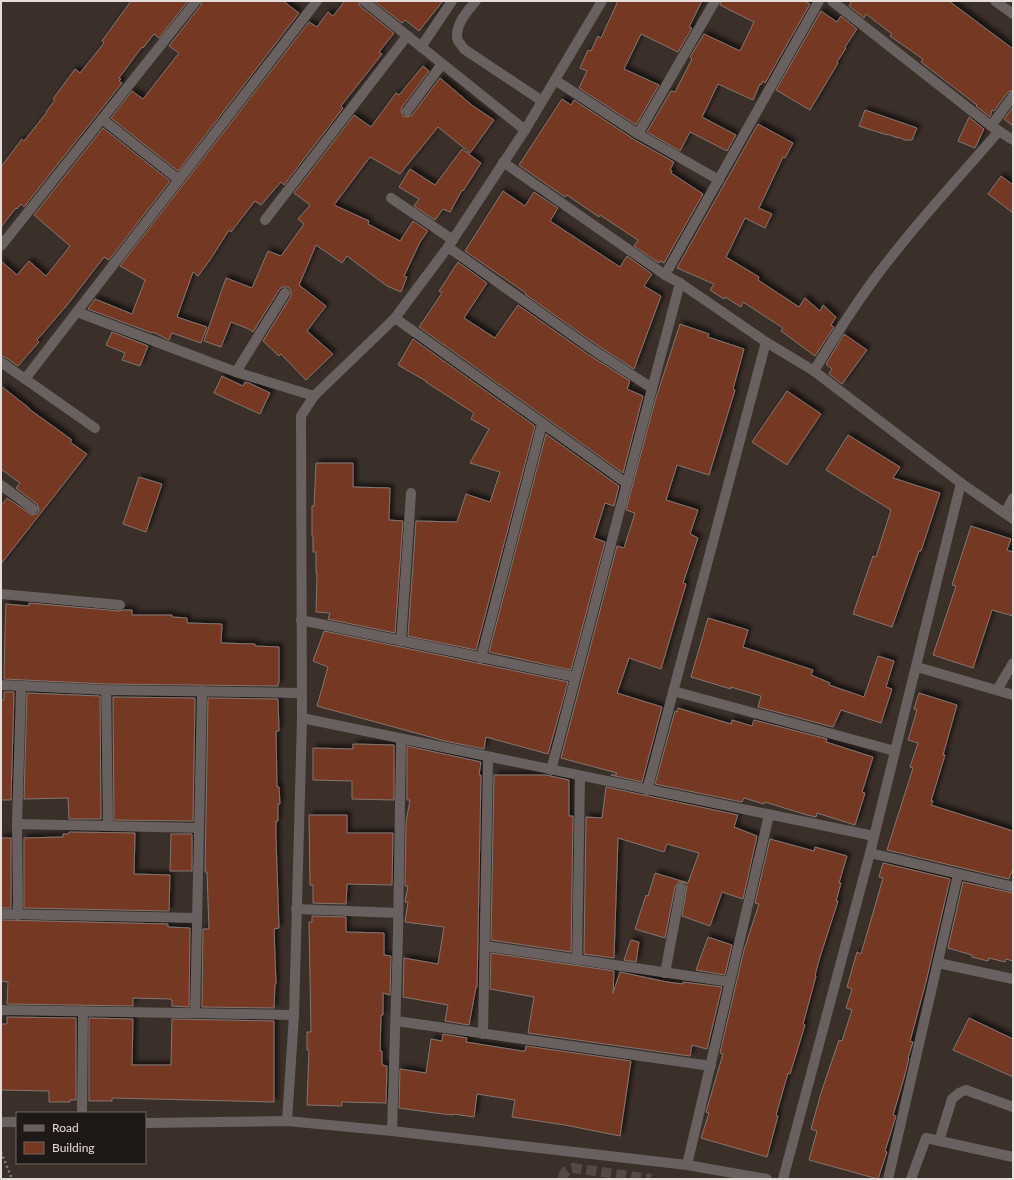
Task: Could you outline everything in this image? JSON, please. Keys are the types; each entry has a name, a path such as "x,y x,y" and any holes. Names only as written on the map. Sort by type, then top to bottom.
{"street":[{"path":"1,246 196,1"},
{"path":"25,378 317,1"},
{"path":"364,1 525,130"},
{"path":"421,47 452,1"},
{"path":"476,1 464,14 458,30 458,40 464,49 542,101"},
{"path":"287,1121 294,1015 302,718 301,416 314,396 395,318 450,243 525,130 602,1"},
{"path":"638,134 715,1"},
{"path":"665,275 819,1"},
{"path":"832,1 995,128 1013,140"},
{"path":"995,1 1013,14"},
{"path":"265,220 408,36"},
{"path":"406,110 442,64"},
{"path":"555,80 638,134 719,180"},
{"path":"814,372 839,330 872,282 995,128 1013,96"},
{"path":"102,119 179,180"},
{"path":"503,162 665,275 680,283 766,342 814,372 961,483 1009,516 1013,498"},
{"path":"391,198 593,350 652,388"},
{"path":"551,770 626,482 680,283"},
{"path":"236,372 285,293"},
{"path":"77,312 236,372 314,396"},
{"path":"395,318 542,424 626,482"},
{"path":"647,790 766,342"},
{"path":"1,362 94,428"},
{"path":"481,658 542,424"},
{"path":"783,1179 870,853 917,667 961,483"},
{"path":"1,485 33,509"},
{"path":"401,641 411,493"},
{"path":"1,594 120,605"},
{"path":"301,620 575,677"},
{"path":"997,690 1013,662"},
{"path":"917,667 1013,695"},
{"path":"1,685 106,690 301,693"},
{"path":"18,914 17,824 21,686"},
{"path":"106,690 108,826"},
{"path":"195,1013 202,692"},
{"path":"673,692 895,751"},
{"path":"302,718 874,836"},
{"path":"392,1131 396,1021 401,739"},
{"path":"484,1034 488,757"},
{"path":"577,960 580,776"},
{"path":"687,1165 769,815"},
{"path":"17,824 199,828"},
{"path":"870,853 1013,887"},
{"path":"888,1179 958,874"},
{"path":"665,973 681,888"},
{"path":"296,909 398,913"},
{"path":"1,914 197,918"},
{"path":"485,946 730,982"},
{"path":"938,963 1013,979"},
{"path":"1,1010 294,1015"},
{"path":"82,1112 83,1011"},
{"path":"396,1021 711,1066"},
{"path":"939,1141 952,1099 959,1093 966,1090 1013,1107"},
{"path":"146,1123 287,1121 392,1131 687,1165 767,1179"},
{"path":"1,1122 16,1122"},
{"path":"911,1179 926,1138 1013,1157"}],"path":[{"path":"1,1152 12,1179"}],"building":[{"path":"131,1 188,1 159,38 154,34 143,48 142,47 119,78 121,79 119,81 122,83 24,207 21,204 17,209 16,208 1,227 1,167 22,139 24,141 47,112 55,100 53,99 75,69 80,73 104,43 102,41"},
{"path":"202,1 283,1 299,13 178,171 111,118 132,91 143,99 179,53 169,46 201,5"},
{"path":"345,1 358,1 360,6 394,33 379,52 382,54 341,106 343,108 284,185 281,182 261,205 255,201 231,232 229,230 198,276 193,272 177,317 207,327 201,343 172,333 169,340 153,332 152,333 88,309 95,299 132,314 145,280 120,266 309,22 317,27 328,12 333,16"},
{"path":"374,1 443,1 419,31 405,20 402,23"},
{"path":"618,1 702,1 689,27 692,28 678,52 641,34 624,69 659,85 636,125 579,88 587,71 580,68 588,50 591,51 598,36 601,38"},
{"path":"721,1 804,1 810,4 765,83 763,81 761,85 760,84 753,100 718,84 702,117 736,135 727,151 690,132 680,151 647,132 671,91 675,92 692,59 690,57 704,34 740,51 754,22 720,5"},
{"path":"849,1 949,1 1013,49 1013,90 1008,92 994,111 992,110 990,117 976,106 977,105 921,62 923,59 890,36 892,34 866,14 864,18 849,6 851,3"},
{"path":"821,11 837,22 841,16 857,29 845,47 846,48 837,62 838,63 810,110 776,90"},
{"path":"423,66 429,71 402,107 401,111 403,116 407,117 412,115 440,78 473,106 494,120 470,153 438,127 400,174 370,157 334,205 369,221 368,224 400,241 413,221 428,231 420,242 404,276 407,277 401,292 387,286 347,256 342,263 316,245 299,285 326,306 307,331 333,354 306,380 281,354 279,356 263,341 291,296 291,290 288,287 282,287 279,290 253,332 231,322 221,347 204,341 226,278 252,288 268,251 281,256 304,224 298,219 310,205 294,193 354,115 371,127 396,93 399,95"},
{"path":"562,99 571,105 574,100 635,140 674,162 670,170 672,171 671,173 703,194 664,263 660,261 659,263 634,246 638,240 600,215 599,217 567,195 565,197 519,165"},
{"path":"1013,107 1013,126 1004,119"},
{"path":"865,110 917,128 912,140 905,140 859,126"},
{"path":"969,117 984,129 975,148 958,141"},
{"path":"758,124 793,143 785,158 783,157 759,208 772,214 765,228 745,218 726,257 759,277 758,280 799,307 805,298 820,311 823,305 836,317 831,325 834,327 815,356 781,331 783,328 743,302 741,307 725,297 724,299 710,290 714,284 677,268"},
{"path":"103,128 170,181 109,260 104,257 68,304 37,340 39,342 18,366 1,356 1,261 17,275 29,261 46,276 70,246 34,215"},
{"path":"462,149 481,163 463,191 462,190 450,212 443,209 435,220 414,206 419,199 399,187 410,169 435,185"},
{"path":"1001,176 1013,185 1013,213 988,194"},
{"path":"503,191 525,206 534,192 558,208 550,221 620,267 627,256 652,274 644,286 661,296 634,369 597,345 465,251"},
{"path":"458,262 487,283 464,318 495,338 518,305 589,355 630,381 627,389 643,396 623,473 419,327 442,293 439,291"},
{"path":"680,324 709,334 708,337 744,349 733,389 735,390 709,475 677,465 666,500 698,510 690,534 698,538 683,583 686,584 661,669 629,658 617,693 662,707 642,782 611,775 616,775 617,773 561,758 617,546 624,548 635,513 626,510 655,401"},
{"path":"112,332 148,346 140,366 122,360 125,353 106,345"},
{"path":"844,334 867,350 842,384 829,374 832,369 826,364"},
{"path":"413,339 535,426 476,650 408,636 416,521 457,522 466,494 490,502 500,472 470,463 489,429 471,419 474,413 426,381 398,365"},
{"path":"222,376 243,386 245,382 249,383 270,393 260,414 214,393"},
{"path":"1,386 29,409 72,440 70,442 87,454 1,564 1,506 7,498 32,515 38,513 39,509 37,504 16,488 20,483 1,469"},
{"path":"787,391 821,414 787,465 752,442"},
{"path":"546,434 619,486 614,506 605,503 594,538 605,542 571,670 489,652"},
{"path":"848,435 900,467 893,478 940,493 921,551 919,551 892,627 853,614 873,556 876,557 891,510 826,470"},
{"path":"316,463 353,463 353,487 390,488 389,520 403,521 395,633 328,619 330,613 316,612 317,573 316,552 313,552 312,506 314,506"},
{"path":"139,477 162,484 146,532 123,524"},
{"path":"971,526 1011,539 1007,550 1013,552 1013,616 992,610 973,668 933,655 956,586 952,585"},
{"path":"29,603 119,611 132,610 132,615 172,615 172,617 187,618 187,623 222,624 221,643 255,644 255,646 279,647 279,683 278,686 106,684 4,679 6,604 29,606"},
{"path":"708,618 748,630 743,647 813,670 811,675 830,683 829,685 864,697 878,656 894,661 886,687 892,689 881,723 841,710 833,727 758,707 761,696 691,677"},
{"path":"324,631 568,682 548,754 486,737 484,749 445,741 317,706 328,667 313,661"},
{"path":"4,692 14,692 11,800 1,800 1,700 4,700"},
{"path":"27,693 100,696 101,819 69,819 68,798 24,799"},
{"path":"919,693 957,705 931,805 1013,831 1013,868 1009,879 887,850 913,768 910,767 918,743 908,740 917,710 914,709"},
{"path":"113,697 195,698 193,821 114,820"},
{"path":"208,698 278,699 279,731 276,731 277,787 279,787 280,804 278,804 278,821 276,821 276,839 279,928 274,929 276,984 274,1008 202,1007 203,929 209,929 207,872 205,872"},
{"path":"678,708 731,724 732,720 752,726 754,720 827,739 826,742 873,757 862,792 865,793 855,825 817,813 816,817 765,802 764,804 744,798 742,802 655,784 675,711 677,712"},
{"path":"353,744 394,745 394,800 352,799 352,781 313,780 313,748 353,749"},
{"path":"407,746 481,762 479,775 481,775 477,987 469,1025 445,1021 448,1005 403,997 404,958 438,964 444,927 405,922 408,902 405,902 408,886 405,886 406,822 410,800 407,800"},
{"path":"494,775 546,775 569,780 569,816 573,816 571,952 491,940"},
{"path":"606,787 738,815 734,827 757,836 743,899 722,892 710,926 682,916 687,886 685,883 679,882 675,887 665,938 635,929 655,873 688,883 699,853 667,844 664,852 618,838 614,958 584,954 586,817 602,818"},
{"path":"309,815 347,815 347,833 393,833 392,885 347,884 346,904 313,903 313,885 310,885"},
{"path":"69,832 135,833 134,874 170,875 169,911 24,908 24,838 63,837 63,834 69,834"},
{"path":"171,834 192,834 192,871 170,871"},
{"path":"1,838 11,838 11,908 1,908"},
{"path":"770,839 814,851 815,847 847,856 839,883 841,883 836,901 838,901 815,975 816,976 803,1024 805,1025 790,1074 788,1073 776,1115 778,1116 767,1157 701,1138 709,1113 706,1112 723,1054 720,1053 744,950 759,904 755,903"},
{"path":"883,863 950,879 926,982 910,1041 913,1042 893,1115 896,1116 885,1151 887,1152 878,1179 809,1160 817,1131 811,1129 821,1093 839,1040 842,1041 852,1010 846,1008 852,989 847,987 857,952 861,954 873,913 883,878 879,877"},
{"path":"963,882 1013,893 1013,961 1006,959 1005,962 989,958 988,961 948,948"},
{"path":"312,916 346,917 346,932 384,933 384,955 391,956 390,995 383,993 383,1015 381,1015 380,1051 382,1051 382,1065 387,1066 386,1103 342,1102 342,1106 307,1105 309,1050 307,1050 307,1032 311,1032 309,922 312,922"},
{"path":"1,920 168,924 168,927 190,928 189,1007 172,1006 172,1000 169,999 133,998 133,1006 7,1004 8,982 1,981"},
{"path":"708,937 732,945 725,975 696,970"},
{"path":"631,940 639,942 636,962 624,960"},
{"path":"491,953 614,971 613,993 620,972 667,982 683,984 683,982 722,987 707,1049 692,1045 690,1056 528,1033 534,997 490,989"},
{"path":"7,1017 76,1018 76,1100 70,1100 70,1102 49,1102 49,1091 1,1090 1,1024 7,1024"},
{"path":"89,1018 133,1019 132,1065 171,1065 172,1019 274,1021 274,1102 112,1098 112,1101 89,1101"},
{"path":"969,1018 1013,1039 1013,1077 953,1050"},
{"path":"443,1034 467,1038 466,1042 522,1051 525,1051 526,1046 631,1061 620,1136 565,1125 512,1117 515,1100 477,1094 474,1117 399,1108 400,1069 426,1073 431,1039 442,1041"}],"tunnel":[{"path":"563,1179 566,1171 573,1168 651,1179"}]}
